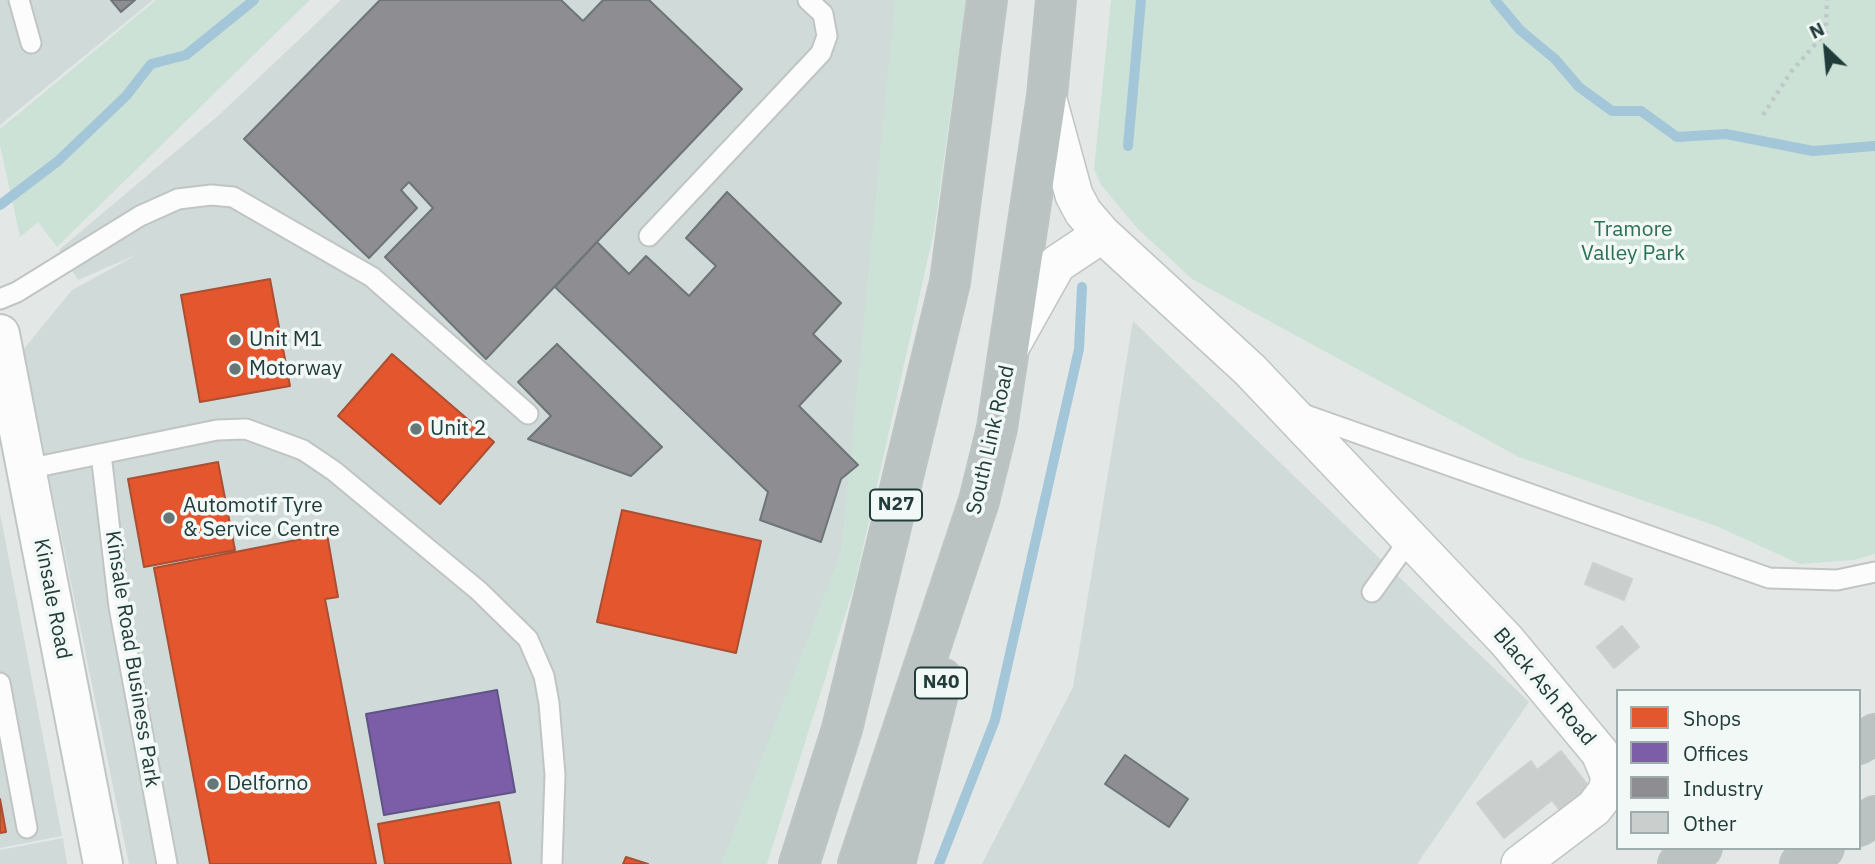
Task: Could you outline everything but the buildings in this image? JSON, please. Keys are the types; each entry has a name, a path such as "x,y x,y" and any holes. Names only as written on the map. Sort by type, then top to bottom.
{"highway":[{"name":"N27","path":"799,864 842,729 950,282 987,0"},
{"name":"South Link Road","path":"858,864 979,501 1011,346 1047,96 1056,0"},
{"name":"N40","path":"895,864 930,736 979,501"},
{"path":"1678,864 1699,850"},
{"path":"1800,864 1821,850"}],"street":[{"path":"1047,96 1074,195 1083,212 1102,234 1251,370 1410,538"},
{"path":"1011,346 1057,264 1102,234"},
{"name":"Kinsale Road","path":"0,334 103,864"},
{"name":"Black Ash Road","path":"1410,538 1507,641 1600,753 1610,776 1606,791 1594,807 1520,864"}],"lane":[{"path":"19,0 32,43"},
{"path":"649,236 821,52 827,36 823,14 808,0"},
{"path":"0,299 18,292 140,216 178,199 211,195 233,197 372,277 528,414"},
{"path":"1287,409 1769,578 1837,580 1875,572"},
{"path":"27,469 216,430 246,429 282,441 334,471 496,606 528,639 541,667 550,703 555,775 552,864"},
{"name":"Kinsale Road Business Park","path":"101,454 119,607 167,864"},
{"path":"1373,592 1410,538"},
{"path":"0,683 27,828"}],"path":[{"path":"1763,115 1791,72 1826,32 1827,0"}],"shaded area":[{"path":"0,0 153,0 0,125"},
{"path":"341,0 930,0 841,552 735,864 129,864 23,350 72,290 138,254 78,280 59,250 219,115"},
{"path":"1133,321 1529,702 1417,864 982,864 1073,687"},
{"path":"0,513 62,836 0,848"},
{"path":"63,838 67,864 0,864 0,850"}],"green space":[{"path":"156,0 310,0 57,247 38,222 20,237 0,145 0,129"},
{"path":"895,0 966,0 934,231 855,583 767,864 721,864 841,552"},
{"name":"Tramore Valley Park","path":"1111,0 1875,0 1875,554 1854,560 1800,564 1716,526 1519,457 1192,279 1137,228 1101,185 1094,169"}],"waterway":[{"path":"0,205 58,161 126,96 151,64 186,55 254,0"},
{"path":"1128,146 1141,0"},
{"path":"1495,0 1520,30 1555,59 1579,87 1612,111 1641,111 1677,137 1726,134 1813,151 1875,146"},
{"path":"939,864 995,720 1079,349 1082,287"}],"place":[{"name":"Unit M1","path":"235,340"},
{"name":"Motorway","path":"235,369"},
{"name":"Unit 2","path":"416,429"},
{"name":"Automotif Tyre & Service Centre","path":"169,518"},
{"name":"Delforno","path":"213,784"}]}
